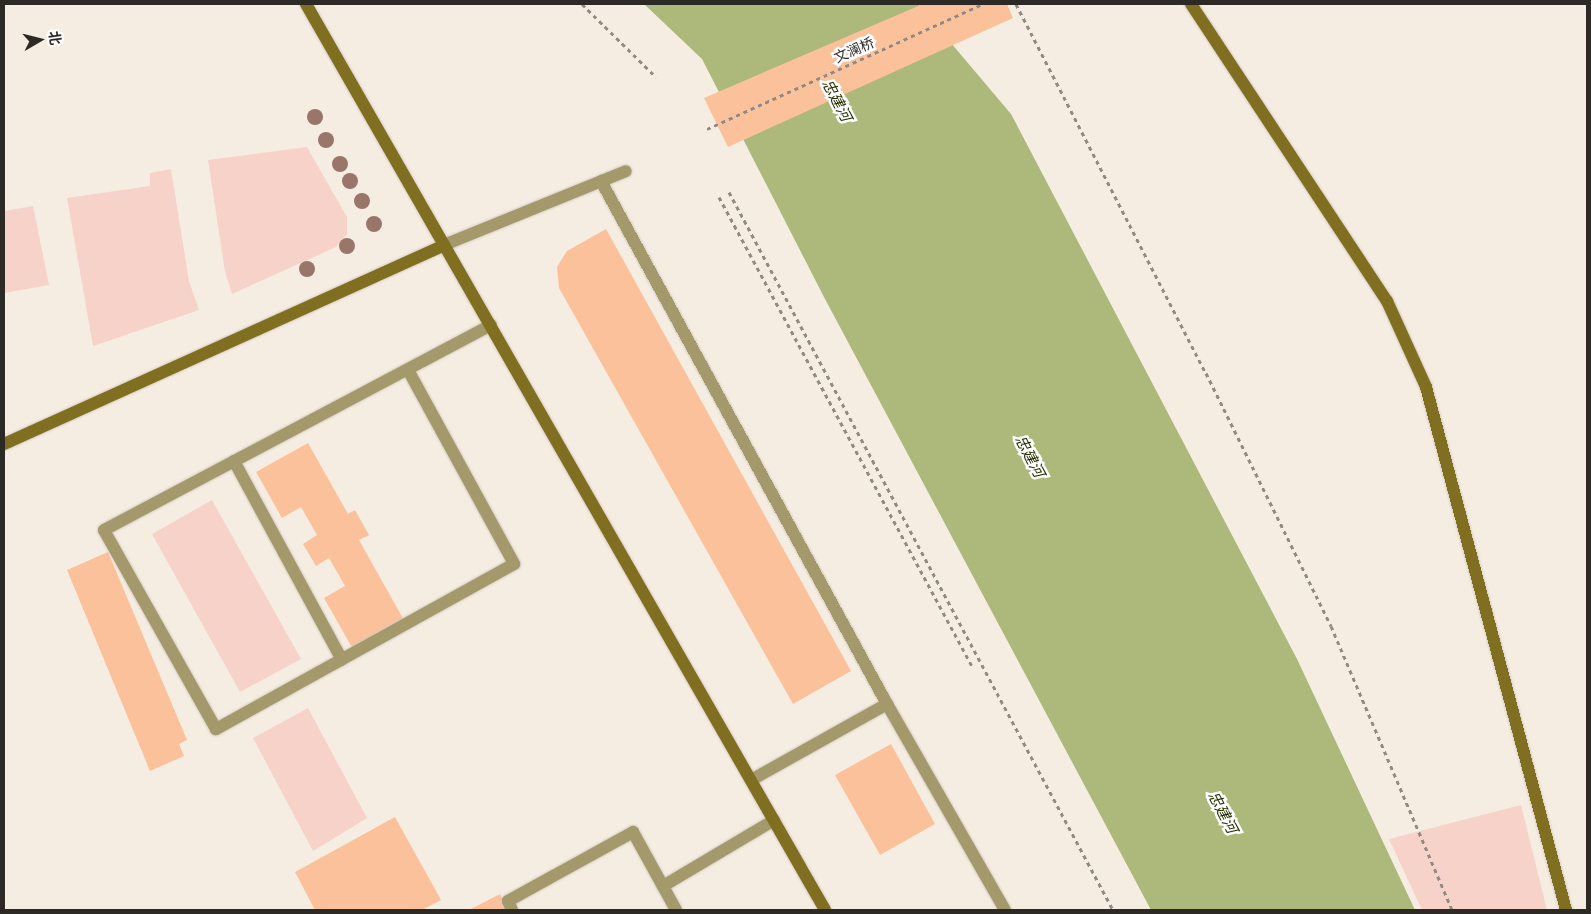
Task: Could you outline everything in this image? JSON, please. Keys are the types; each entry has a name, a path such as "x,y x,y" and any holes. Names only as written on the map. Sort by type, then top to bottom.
{"main road":[{"path":"306,4 826,910"},
{"path":"1191,4 1387,301 1426,387 1566,910"},
{"path":"4,444 444,245"}],"lane":[{"path":"444,245 626,171"},
{"path":"601,182 887,704 1005,910"},
{"path":"408,370 514,564 216,729 104,530 234,462 408,370 492,326"},
{"path":"234,462 342,660"},
{"path":"751,780 887,704"},
{"path":"663,886 774,820"},
{"path":"512,910 508,901 633,832 676,910"}],"path":[{"path":"582,4 656,77"},
{"name":"文澜桥","path":"707,129 982,4"},
{"path":"1016,4 1210,382 1331,626 1452,910"},
{"path":"729,192 1113,910"},
{"path":"719,197 972,666"}],"shaded area":[{"path":"307,147 347,217 347,234 336,247 232,294 225,272 208,160"},
{"path":"171,169 189,281 199,310 93,346 67,198 150,186 150,173"},
{"path":"33,206 49,285 4,293 4,211"},
{"path":"212,500 301,659 240,692 152,534"},
{"path":"308,708 367,818 313,851 253,738"},
{"path":"1521,805 1547,910 1422,910 1389,839"}],"water":[{"name":"忠建河","path":"644,4 918,4 1011,114 1297,659 1415,910 1151,910 825,299 702,59"}],"building":[{"path":"923,4 1007,4 1013,18 728,147 704,98"},
{"path":"606,229 851,671 793,704 559,288 557,267 567,251"},
{"path":"308,443 348,514 355,510 369,535 359,540 405,622 354,651 324,598 345,586 329,558 316,566 303,544 317,535 301,507 282,518 256,472"},
{"path":"108,552 187,740 179,744 184,756 150,771 67,570"},
{"path":"891,744 935,824 880,855 835,775"},
{"path":"395,817 441,900 422,910 315,910 295,872"},
{"path":"500,894 508,910 469,910"}]}
